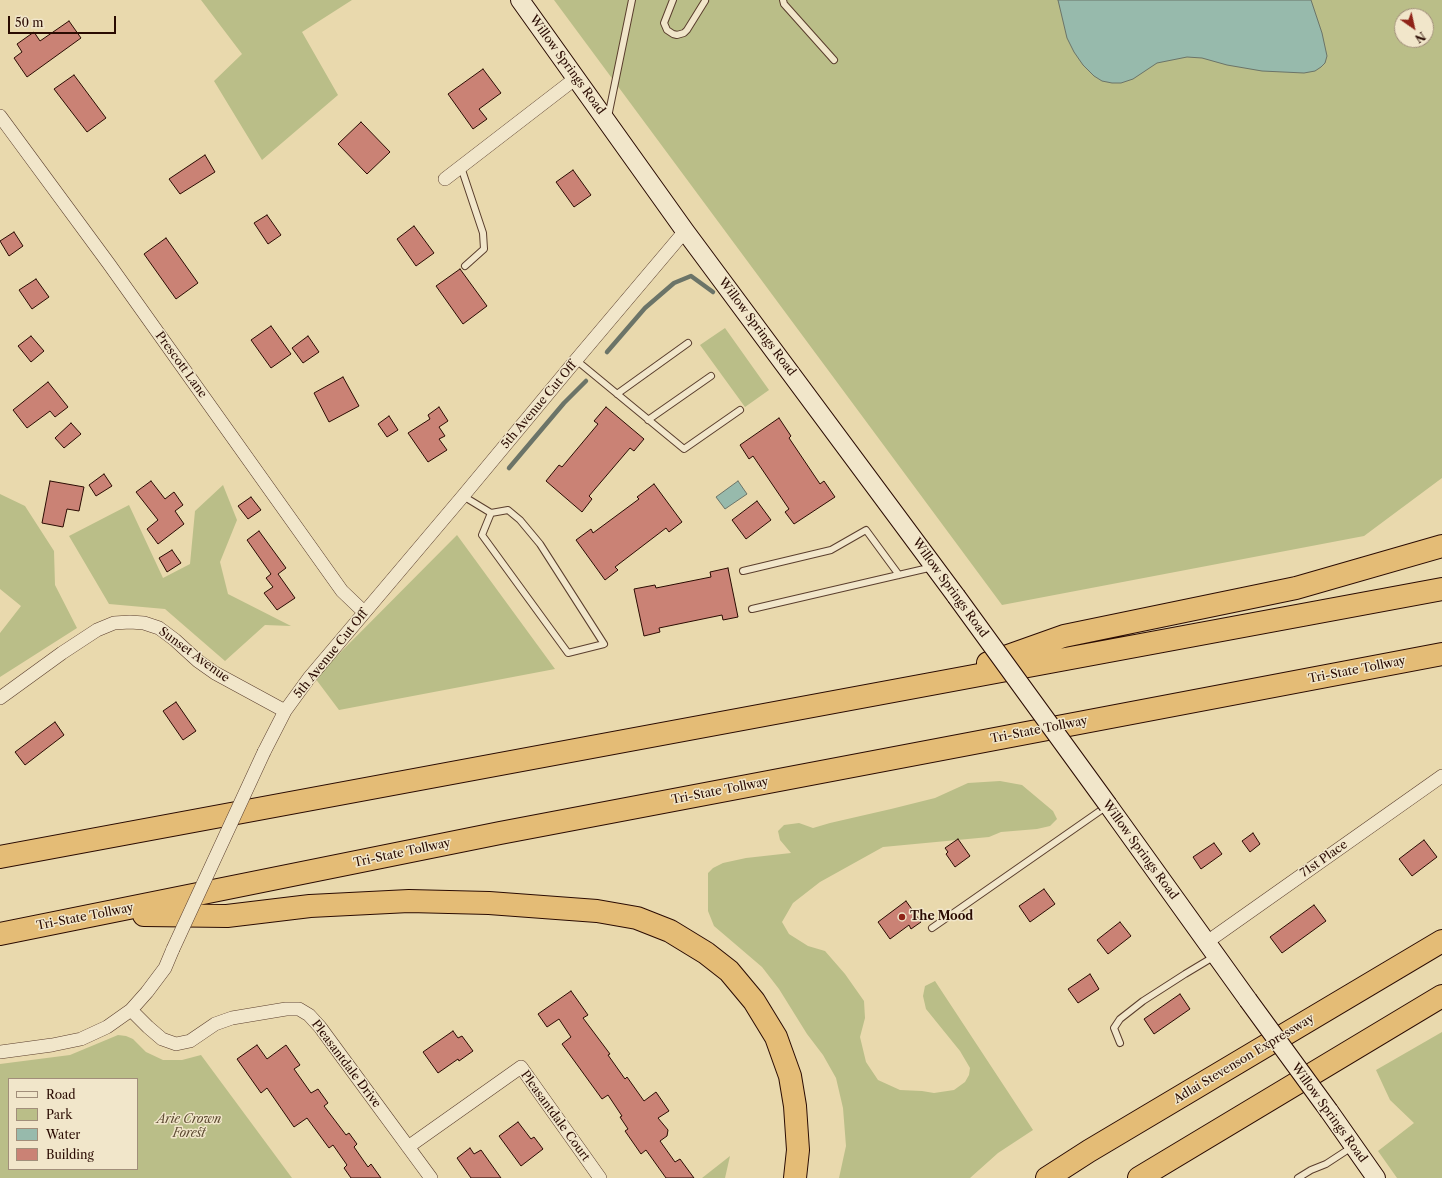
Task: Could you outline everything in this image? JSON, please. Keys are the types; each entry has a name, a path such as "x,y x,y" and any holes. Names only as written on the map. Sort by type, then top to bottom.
{"highway":[{"path":"916,688 1064,636 1296,588 1442,546"},
{"path":"0,857 916,688 1442,589"},
{"name":"Tri-State Tollway","path":"0,934 500,832 1442,654"},
{"path":"101,914 227,916 310,906 409,901 489,903 582,909 637,918 670,931 706,953 729,971 754,1001 776,1037 790,1076 795,1106 798,1150 795,1178"},
{"name":"Adlai Stevenson Expressway","path":"1047,1178 1096,1146 1442,941"},
{"path":"1139,1178 1442,996"}],"main road":[{"name":"Willow Springs Road","path":"520,0 685,231 956,596 1108,805 1376,1178"}],"street":[{"path":"445,179 576,78"},
{"name":"Prescott Lane","path":"0,116 116,275 342,591 364,612"},
{"name":"5th Avenue Cut Off","path":"0,1052 52,1045 80,1039 107,1027 131,1010 147,992 164,968 264,752 285,711 309,678 364,612 685,231"},
{"name":"Sunset Avenue","path":"0,698 62,653 97,630 114,624 130,622 144,623 159,628 198,661 215,673 285,711"},
{"name":"71st Place","path":"1212,949 1442,776"},
{"name":"Pleasantdale Drive","path":"131,1010 162,1039 176,1044 190,1041 215,1024 232,1018 286,1009 299,1009 320,1027 430,1178"},
{"name":"Pleasantdale Court","path":"408,1147 521,1067 600,1178"}],"lane":[{"path":"607,121 632,0"},
{"path":"672,0 664,23 666,30 677,35 684,33 687,30 705,0"},
{"path":"783,0 784,4 834,60"},
{"path":"461,167 483,233 484,249 465,266"},
{"path":"617,394 688,343"},
{"path":"576,360 684,449 740,410"},
{"path":"648,420 711,376"},
{"path":"463,496 490,514 508,510 520,520 540,544 604,644 568,653 482,536 490,514"},
{"path":"743,571 831,550 866,530 899,575"},
{"path":"752,609 934,567"},
{"path":"932,928 1108,805"},
{"path":"1120,1043 1114,1028 1120,1019 1149,997 1185,974 1212,949"},
{"path":"1298,1178 1311,1170 1326,1164 1353,1146"}],"green space":[{"path":"201,0 352,0 302,32 338,95 262,160 214,81 242,54"},
{"path":"554,0 1442,0 1442,478 1364,536 1002,605"},
{"path":"725,328 769,390 745,407 700,345"},
{"path":"223,485 237,520 220,562 228,594 291,626 265,625 225,661 165,609 109,604 69,536 129,505 163,578 190,564 195,511"},
{"path":"0,494 25,506 54,551 55,585 77,628 0,677 0,633 21,606 0,589"},
{"path":"457,535 555,669 339,710 315,678"},
{"path":"1000,781 1022,785 1053,811 1057,819 1050,826 1037,829 1001,832 989,837 883,847 820,882 793,903 782,922 789,934 808,946 825,951 845,974 864,1001 865,1018 860,1037 866,1062 878,1080 900,1090 934,1093 954,1090 965,1082 969,1075 970,1068 960,1051 926,1009 923,996 925,986 935,981 1033,1130 998,1153 970,1178 839,1178 846,1146 843,1108 836,1078 823,1055 807,1034 779,989 762,967 714,926 708,911 708,873 713,868 723,863 746,858 791,853 780,840 778,831 784,825 799,823 813,828 935,798 968,783"},
{"path":"1442,1032 1442,1178 1397,1178 1378,1151 1414,1123 1390,1100 1376,1070"},
{"name":"Arie Crown Forest","path":"118,1035 133,1039 146,1052 163,1060 182,1060 201,1055 292,1178 0,1178 0,1064 70,1055"},
{"path":"730,1156 725,1178 702,1178"}],"water":[{"path":"1058,0 1311,0 1322,33 1327,56 1325,63 1321,67 1315,71 1304,73 1262,71 1227,65 1202,58 1187,57 1157,63 1133,79 1121,83 1102,81 1094,76 1083,65 1074,52 1067,38"},
{"path":"738,481 747,494 725,509 716,497"}],"building":[{"path":"69,21 81,38 27,77 14,58 22,52 17,44 34,32 40,41"},
{"path":"483,69 501,93 479,109 487,119 473,129 448,94"},
{"path":"74,75 106,118 87,132 54,89"},
{"path":"361,122 390,152 367,174 338,144"},
{"path":"205,155 215,172 180,194 169,179"},
{"path":"573,170 591,195 574,207 556,182"},
{"path":"267,215 281,235 268,244 254,223"},
{"path":"414,226 434,253 416,266 397,239"},
{"path":"14,232 23,246 9,256 0,241"},
{"path":"166,238 198,283 176,299 144,254"},
{"path":"460,269 487,306 463,324 436,286"},
{"path":"36,279 49,297 32,309 19,290"},
{"path":"271,326 291,354 271,368 251,340"},
{"path":"31,336 44,351 31,362 18,346"},
{"path":"308,336 319,352 303,363 292,348"},
{"path":"343,377 359,406 329,422 314,393"},
{"path":"48,382 68,407 55,417 50,411 27,428 13,410"},
{"path":"439,407 448,421 439,427 445,436 439,439 447,450 428,462 408,433 430,419 428,415"},
{"path":"606,407 644,439 634,451 630,448 589,496 592,499 582,512 546,481 559,465 562,467 598,424 594,421"},
{"path":"389,416 398,430 387,437 378,424"},
{"path":"779,418 791,436 789,438 820,484 824,481 835,497 794,524 785,512 789,509 753,456 749,459 740,445"},
{"path":"71,423 81,434 64,448 55,438"},
{"path":"104,474 112,486 96,496 89,485"},
{"path":"50,481 84,487 79,511 67,509 63,527 42,523"},
{"path":"151,481 165,499 174,492 183,505 175,511 184,524 158,544 147,529 158,520 136,492"},
{"path":"654,484 682,522 669,532 666,528 615,567 618,570 605,580 576,540 591,529 593,533 639,499 637,497"},
{"path":"251,497 261,510 248,519 238,506"},
{"path":"757,501 771,520 746,539 732,520"},
{"path":"259,531 286,568 278,574 295,598 277,610 264,593 273,587 266,578 271,574 247,540"},
{"path":"172,550 181,563 167,572 159,558"},
{"path":"728,568 738,617 723,620 722,615 659,628 660,632 644,636 634,589 655,585 656,588 711,577 710,572"},
{"path":"176,702 196,731 183,740 163,711"},
{"path":"55,722 64,735 25,765 15,752"},
{"path":"1253,833 1260,844 1250,852 1242,841"},
{"path":"958,839 970,856 955,867 946,854 948,852 945,848"},
{"path":"1424,840 1437,857 1412,876 1399,859"},
{"path":"1214,843 1222,854 1201,869 1193,857"},
{"path":"1044,889 1055,904 1030,922 1019,906"},
{"path":"906,901 921,922 911,929 909,925 890,939 878,922"},
{"path":"1314,905 1326,921 1282,953 1270,937"},
{"path":"1120,922 1131,936 1108,954 1097,940"},
{"path":"1090,974 1099,989 1078,1003 1068,989"},
{"path":"571,991 588,1015 583,1018 610,1054 608,1055 625,1079 627,1077 644,1101 656,1092 669,1111 658,1118 668,1130 667,1136 660,1141 675,1162 680,1159 694,1178 666,1178 646,1150 641,1154 625,1131 628,1129 620,1117 622,1116 608,1095 602,1099 562,1044 571,1037 559,1019 547,1027 538,1014"},
{"path":"1180,994 1190,1009 1154,1034 1144,1019"},
{"path":"453,1031 458,1038 462,1036 473,1051 459,1061 458,1059 438,1073 423,1052"},
{"path":"257,1045 267,1059 286,1045 300,1065 294,1069 311,1093 318,1089 328,1103 324,1106 346,1135 349,1133 357,1144 354,1147 368,1167 371,1164 381,1178 351,1178 344,1168 347,1165 333,1145 329,1148 307,1118 294,1127 267,1088 261,1093 237,1059"},
{"path":"518,1122 531,1139 534,1137 543,1149 521,1166 499,1136"},
{"path":"470,1148 474,1154 481,1150 501,1178 471,1178 457,1158"}],"waterway":[{"path":"607,352 645,308 674,283 691,276 713,292"},
{"path":"509,468 564,403 586,381"}],"place":[{"name":"The Mood","path":"902,917"}]}
